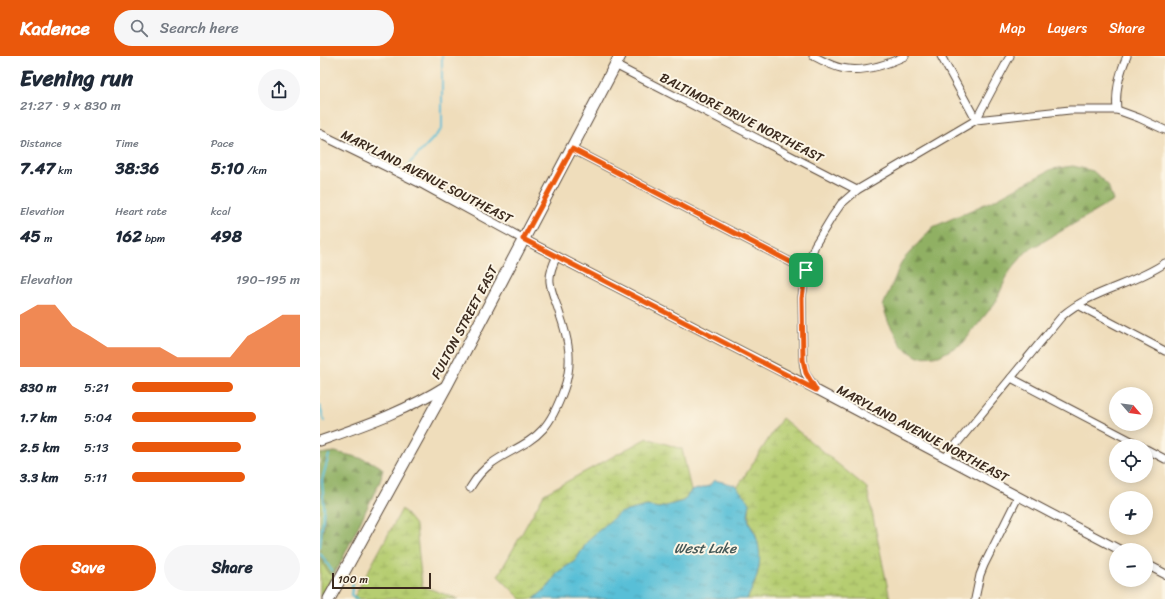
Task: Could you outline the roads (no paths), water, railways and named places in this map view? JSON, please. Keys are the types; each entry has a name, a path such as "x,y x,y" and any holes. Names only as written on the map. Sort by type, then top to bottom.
{"main road":[{"name":"FULTON STREET EAST","path":"329,599 447,385 618,60"},
{"path":"320,440 390,415 422,400 447,385"}],"street":[{"path":"812,56 833,66 848,69 872,68 905,56"},
{"path":"941,56 976,120"},
{"path":"976,120 1010,56"},
{"path":"1117,110 1117,87 1121,68 1126,56"},
{"name":"BALTIMORE DRIVE NORTHEAST","path":"618,60 857,190"},
{"path":"816,390 806,373 803,360 802,298 806,270 815,245 832,217 841,204 857,190 976,120 1070,110 1117,110 1165,130"},
{"name":"MARYLAND AVENUE SOUTHEAST","path":"320,134 424,185 523,239"},
{"path":"572,149 806,270"},
{"name":"MARYLAND AVENUE NORTHEAST","path":"523,239 816,390 1109,544"},
{"path":"470,488 479,474 492,463 522,446 543,430 554,414 565,387 570,362 569,345 566,330 550,282 552,266 557,256"},
{"path":"945,458 1065,314 1098,293 1151,272 1165,263"},
{"path":"1078,305 1165,351"},
{"path":"1011,378 1128,439"},
{"path":"1153,453 1165,459"},
{"path":"975,599 977,585 984,565 1018,497"},
{"path":"1153,568 1165,574"}],"water":[{"name":"West Lake","path":"714,480 735,485 750,503 748,520 750,526 755,532 760,553 760,561 757,576 747,599 534,599 548,587 558,572 575,561 589,539 619,513 647,506 659,508 683,501 691,491 709,486"}],"waterway":[{"path":"406,167 442,129 442,56"},
{"path":"320,406 324,421"},
{"path":"320,547 324,508 322,480 329,455"},
{"path":"320,553 332,571"},
{"path":"353,583 351,595 358,599"}]}
